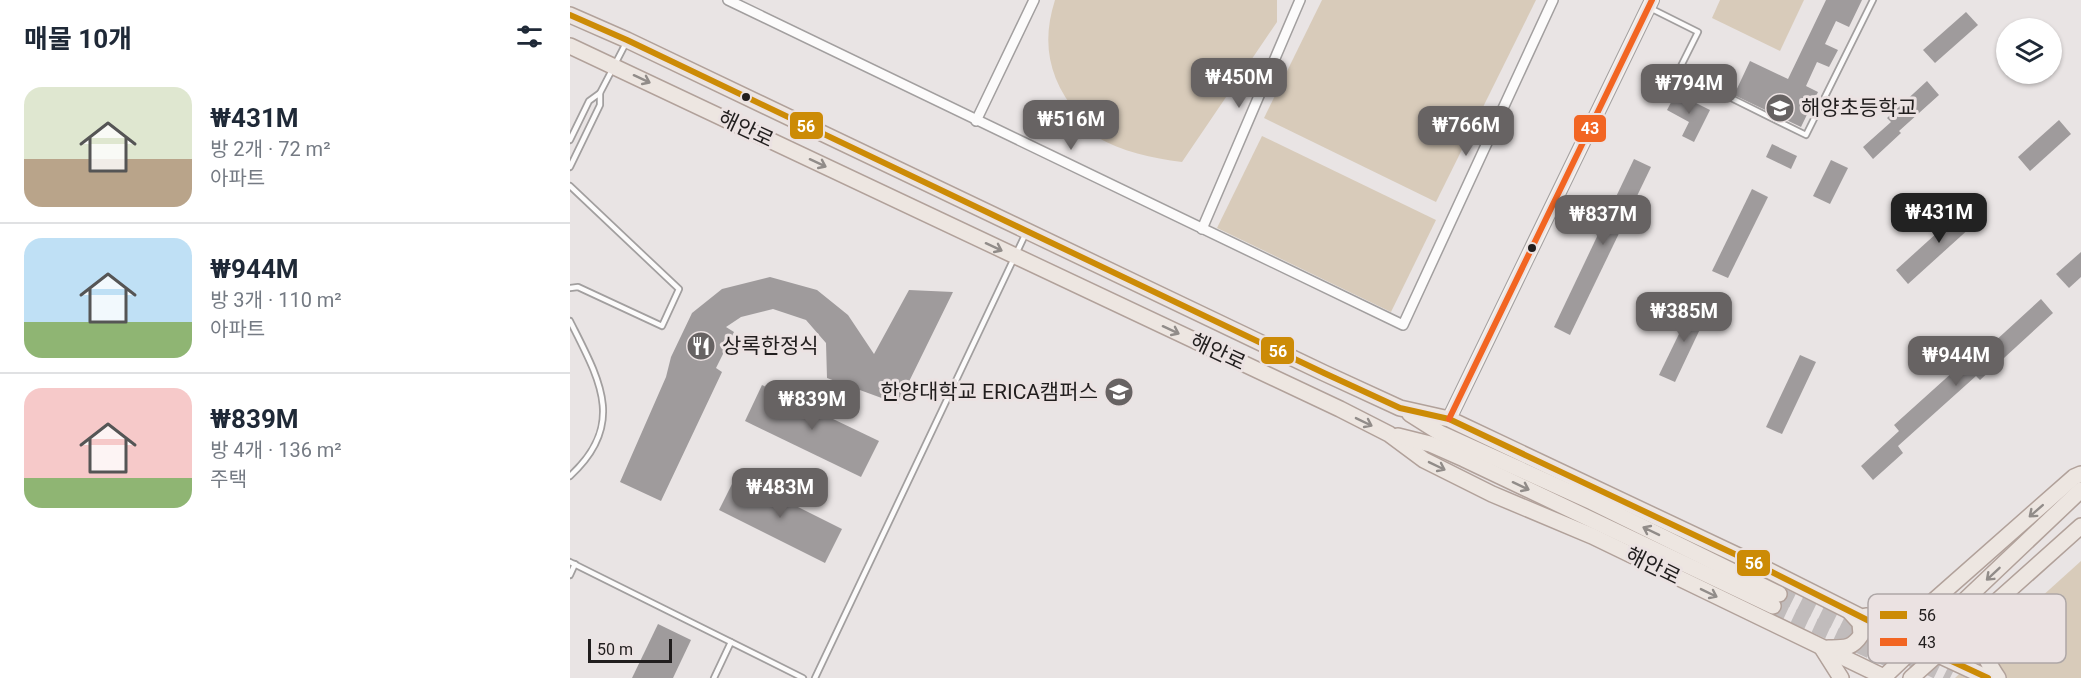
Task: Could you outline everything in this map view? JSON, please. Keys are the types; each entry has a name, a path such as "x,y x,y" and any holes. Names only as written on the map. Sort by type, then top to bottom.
{"main road":[{"name":"해안로","path":"570,15 1400,408 1449,419 1762,567 1868,620"},
{"name":"해안로","path":"570,46 1389,434 1424,460 1477,486 1592,536 1884,678 1899,663"},
{"path":"1389,434 1430,444 1776,600 1592,502 1440,433 1400,408"},
{"path":"1941,594 2074,477 2081,474"},
{"name":"해안로","path":"1971,594 2081,490"},
{"path":"2006,594 2081,526"},
{"path":"1847,610 1868,616"},
{"path":"1822,648 1848,648 1853,646 1862,635 1860,623 1847,610"},
{"path":"1822,648 1841,678"},
{"path":"1911,678 1927,663"},
{"path":"1954,663 1988,678"},
{"path":"1989,663 1998,678"}],"street":[{"path":"728,0 1403,325 1553,0"},
{"path":"976,121 1034,0"},
{"path":"1202,229 1300,0"},
{"path":"1449,419 1650,4"}],"lane":[{"path":"1650,4 1698,32 1681,66 1725,88 1731,98 1806,135 1873,0"},
{"path":"570,140 589,101 600,93 627,40"},
{"path":"570,167 600,105 600,93"},
{"path":"570,186 679,289 662,326 578,287 570,288"},
{"path":"816,678 1026,232"},
{"path":"570,321 594,369 602,393 603,413 601,433 580,467 570,476"},
{"path":"570,575 573,563 803,678"},
{"path":"714,678 731,642"}],"shaded area":[{"path":"1055,0 1277,0 1277,22 1182,162 1126,150 1105,142 1088,129 1060,88 1050,60 1049,31"},
{"path":"1322,0 1536,0 1436,202 1264,118"},
{"path":"1720,0 1804,0 1780,51 1712,18"},
{"path":"1262,136 1436,220 1391,312 1217,228"},
{"path":"2081,561 2081,678 1955,678 1971,663 2066,663 2066,594 2045,594"}],"building":[{"name":"해양초등학교","path":"1826,0 1862,0 1849,27 1836,21 1825,44 1838,50 1829,67 1817,62 1806,86 1818,92 1801,127 1734,95 1750,61 1788,79"},
{"path":"1966,12 1978,25 1935,63 1923,50"},
{"path":"1927,81 1939,95 1899,131 1901,133 1873,159 1863,147 1891,122 1887,118"},
{"path":"1676,93 1710,110 1694,142 1682,136 1689,122 1667,110"},
{"path":"2059,120 2071,134 2030,171 2018,157"},
{"path":"1772,144 1797,156 1791,169 1766,157"},
{"path":"1634,159 1651,167 1570,335 1554,327"},
{"path":"1831,160 1848,168 1830,204 1813,196"},
{"path":"1752,189 1768,197 1728,278 1712,271"},
{"path":"1970,203 1982,217 1908,284 1896,270"},
{"path":"2081,252 2081,277 2069,288 2056,274"},
{"path":"770,277 817,290 848,315 874,354 909,290 953,292 898,404 827,378 826,343 806,320 773,309 741,317 726,327 734,332 716,368 722,372 661,501 620,482 666,377 671,357 692,313 722,289"},
{"path":"2041,299 2053,313 1980,380 1976,376 1898,446 1903,453 1873,480 1861,466 1899,431 1894,425 1954,371 1958,375"},
{"path":"1694,303 1709,310 1675,382 1659,375"},
{"path":"1800,355 1816,362 1782,434 1766,427"},
{"path":"762,385 879,441 861,477 745,421"},
{"path":"736,476 842,529 825,563 719,510"},
{"path":"658,624 691,640 673,678 632,678"}],"tunnel":[{"path":"1779,594 1868,638"},
{"path":"1773,606 1868,650"},
{"path":"1919,663 1950,678"}],"transit line":[{"name":"43","path":"1449,419 1652,0"},
{"name":"56","path":"570,15 627,40 1324,373 1400,408 1449,419 1762,567 1868,620"},
{"name":"56","path":"1956,663 1988,678"}],"place":[{"name":"해양초등학교","path":"1780,108"},
{"name":"상록한정식","path":"701,346"},
{"name":"한양대학교 ERICA캠퍼스","path":"1119,392"}]}
